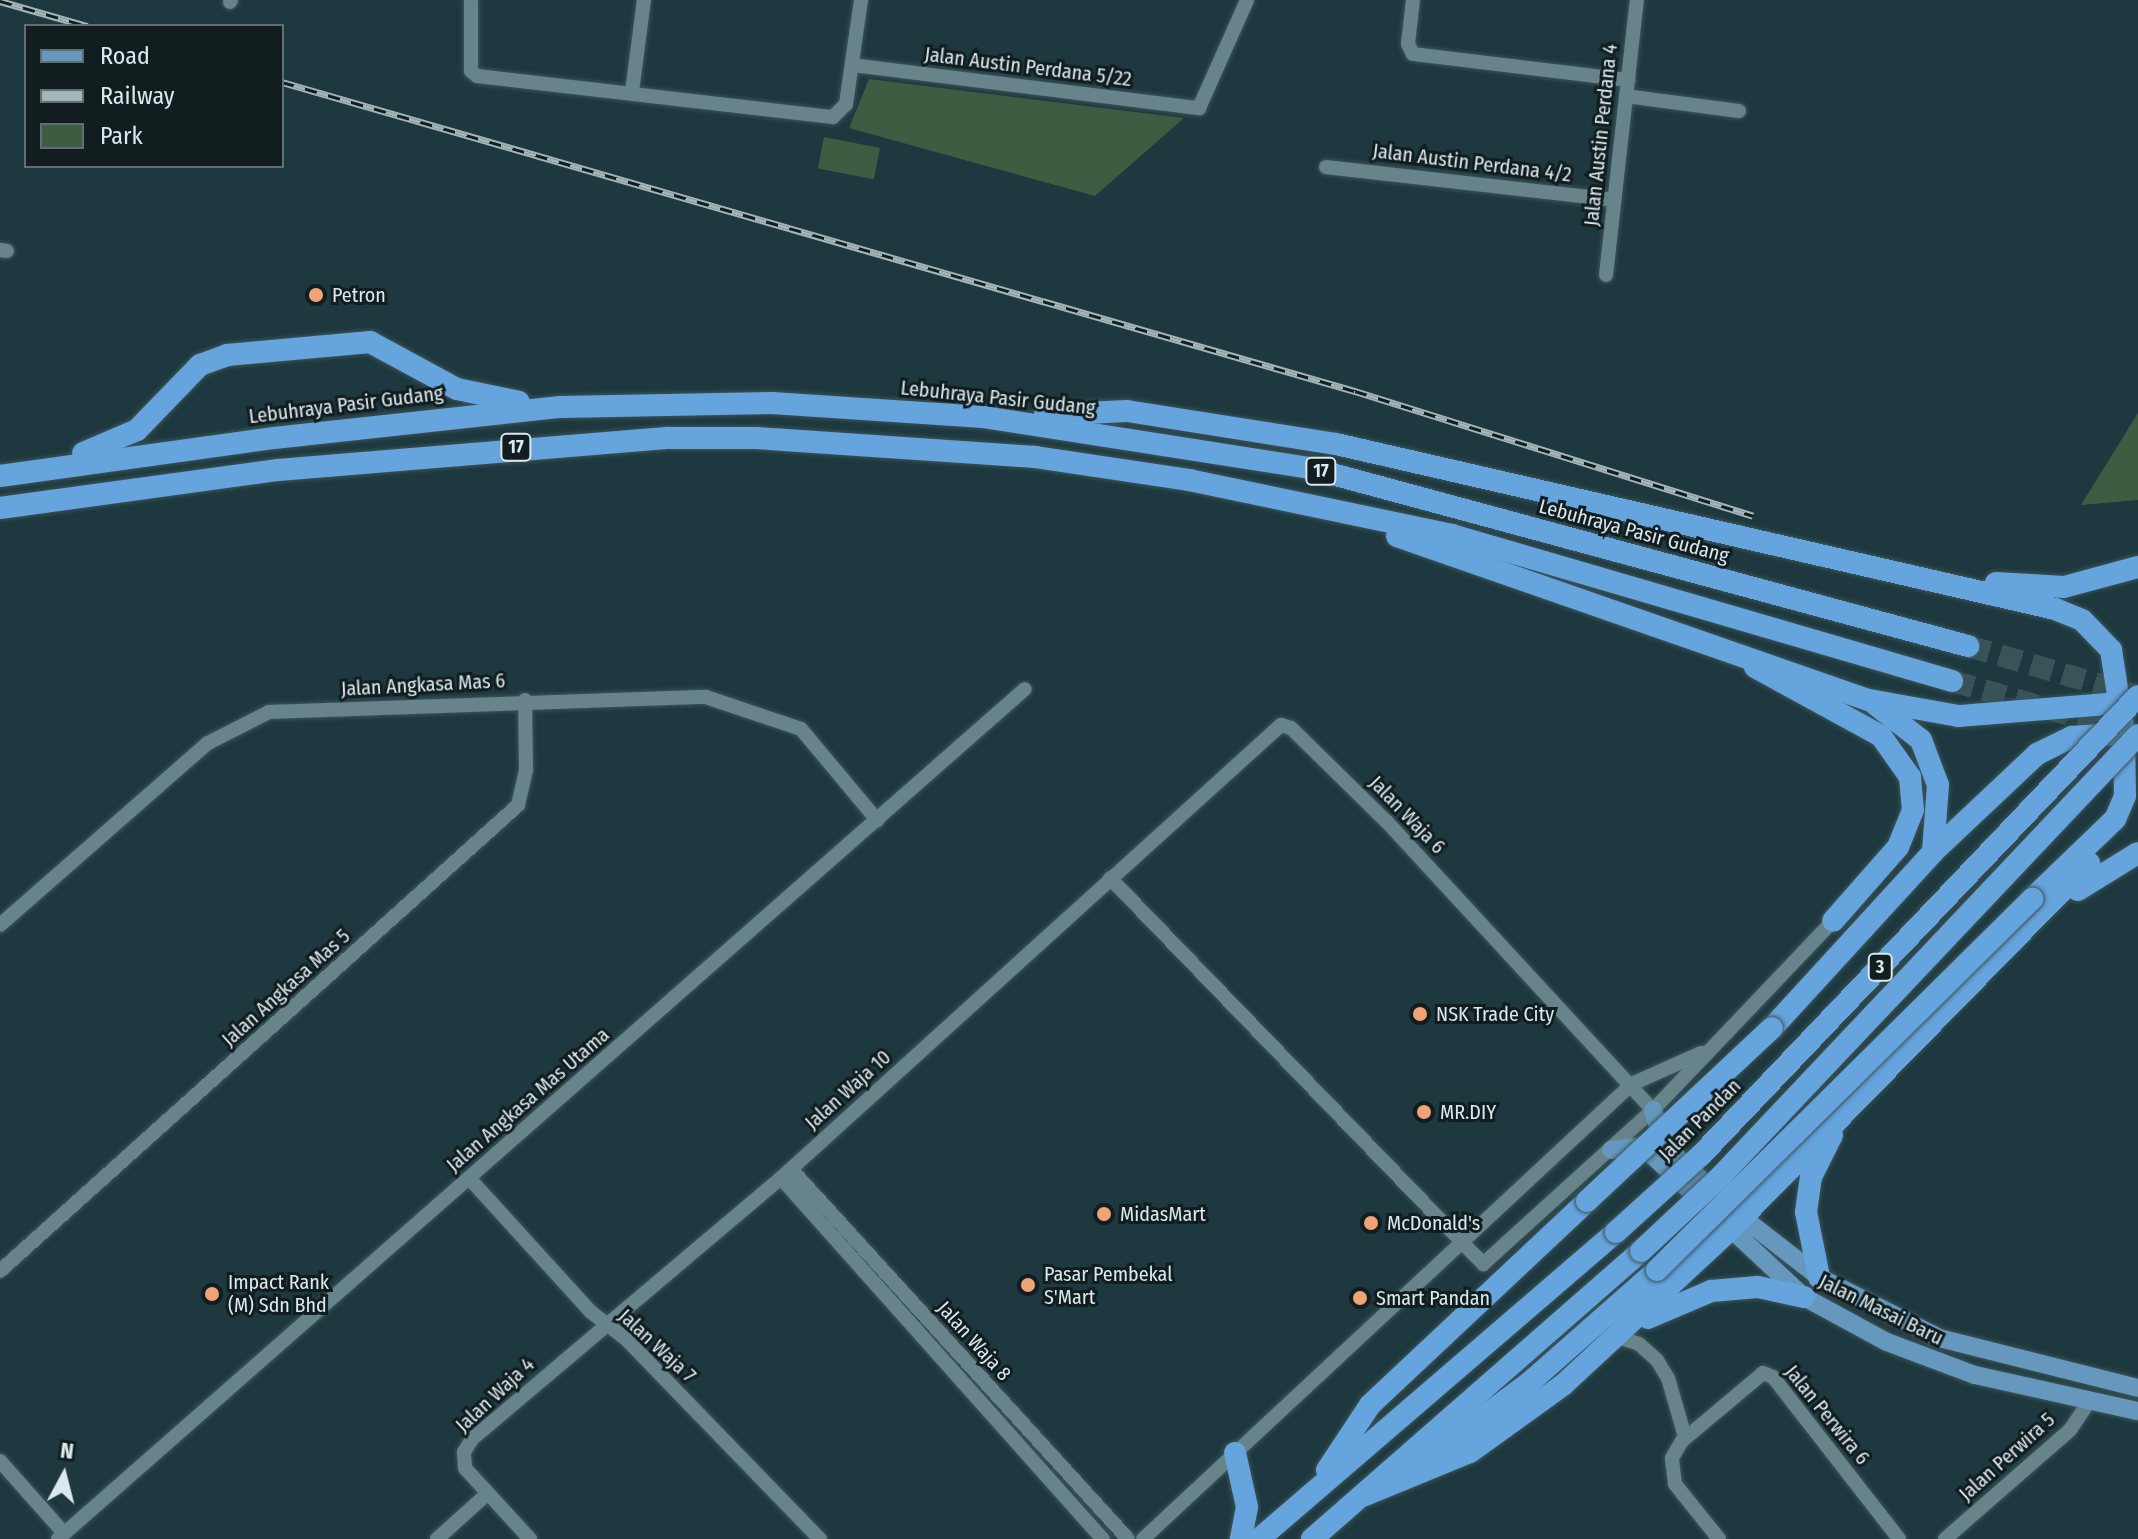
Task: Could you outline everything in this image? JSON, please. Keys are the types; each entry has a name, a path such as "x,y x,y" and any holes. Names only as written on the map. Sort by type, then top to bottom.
{"highway":[{"path":"0,474 120,442 200,365 227,355 370,342 457,389 560,407"},
{"name":"Lebuhraya Pasir Gudang","path":"0,474 274,438 560,407 772,403 984,417 1310,468 1968,646"},
{"path":"984,417 1127,411 1235,425 2055,609 2082,620 2111,650 2132,701 2133,734 2127,786 2112,837 2034,923 1736,1225 1622,1333 1470,1452 1365,1495"},
{"name":"17","path":"0,508 278,470 670,438 756,438 1035,457 1305,504 1452,535 1952,681"},
{"path":"1305,504 1869,700 1959,716 2132,701"},
{"path":"1758,540 2037,588 2094,582 2138,567"},
{"path":"1738,652 1768,677 1881,736 1910,777 1913,810 1898,847 1833,921"},
{"path":"1869,700 1921,740 1938,785 1933,852"},
{"name":"Jalan Pandan","path":"1259,1539 1616,1232 1702,1154 2132,701"},
{"path":"1311,1494 1370,1405 1772,1028 1933,852 2037,754 2072,737 2133,734"},
{"name":"3","path":"1312,1539 1641,1251 1720,1177 2133,734"},
{"path":"1365,1495 1453,1443 1657,1270 2115,819"},
{"path":"2034,923 2102,872 2138,853"},
{"path":"1819,1277 1806,1212 1811,1177 1841,1116"},
{"path":"1622,1333 1711,1291 1758,1287 1804,1297"},
{"path":"1235,1453 1247,1507 1241,1539"}],"main road":[{"name":"Jalan Masai Baru","path":"1653,1110 1664,1145 1804,1297 1930,1360 2138,1411"},
{"name":"Jalan Masai Baru","path":"1611,1150 1642,1146 1736,1225 1896,1321 1954,1344 2138,1388"}],"street":[{"path":"471,0 473,74 833,117 846,104 856,1"},
{"path":"632,92 644,0"},
{"name":"Jalan Austin Perdana 5/22","path":"852,65 1199,108 1247,0"},
{"path":"1413,0 1408,48 1418,55 1628,80"},
{"name":"Jalan Austin Perdana 4","path":"1606,275 1637,0"},
{"path":"1626,96 1739,111"},
{"name":"Jalan Austin Perdana 4/2","path":"1326,167 1614,200"},
{"name":"Jalan Angkasa Mas Utama","path":"61,1536 1025,689"},
{"name":"Jalan Angkasa Mas 6","path":"0,925 208,743 269,712 525,700 706,697 779,719 801,729 877,820"},
{"name":"Jalan Angkasa Mas 5","path":"0,1271 518,805 526,769 525,700"},
{"name":"Jalan Waja 6","path":"1110,878 1281,725 1291,728 1387,822 1613,1062 1653,1110"},
{"path":"1110,878 1459,1243 1479,1263 1488,1264 1653,1110 1833,921"},
{"name":"Jalan Waja 10","path":"606,1324 786,1174 1110,878"},
{"path":"1143,1539 1632,1084 1706,1051"},
{"path":"1657,1073 1667,1079 1666,1096"},
{"name":"Jalan Waja 8","path":"786,1174 1103,1539"},
{"name":"Jalan Waja 8","path":"786,1174 1128,1539"},
{"name":"Jalan Waja 7","path":"469,1178 606,1324 820,1539"},
{"name":"Jalan Waja 4","path":"487,1494 465,1468 464,1452 472,1439 606,1324"},
{"path":"1622,1333 1657,1360 1668,1378 1680,1443 1671,1465 1675,1484 1719,1539"},
{"name":"Jalan Perwira 6","path":"1680,1443 1756,1377 1768,1373 1899,1539"},
{"name":"Jalan Perwira 5","path":"1945,1539 2070,1430 2090,1400"},
{"path":"0,1461 61,1536"},
{"path":"437,1539 487,1494 530,1539"}],"green space":[{"path":"869,79 1184,118 1095,196 849,128"},
{"path":"824,137 880,148 874,179 818,168"},
{"path":"2138,413 2138,500 2081,505"}],"tunnel":[{"path":"1968,646 2132,694"},
{"path":"1952,681 2125,731"}],"railway":[{"path":"0,1 80,24"},
{"path":"284,83 1355,391 1753,516"}],"place":[{"name":"Petron","path":"316,295"},
{"name":"NSK Trade City","path":"1420,1014"},
{"name":"MR.DIY","path":"1424,1112"},
{"name":"MidasMart","path":"1104,1214"},
{"name":"McDonald's","path":"1371,1223"},
{"name":"Pasar Pembekal S'Mart","path":"1028,1285"},
{"name":"Impact Rank (M) Sdn Bhd","path":"212,1294"},
{"name":"Smart Pandan","path":"1360,1298"}]}
